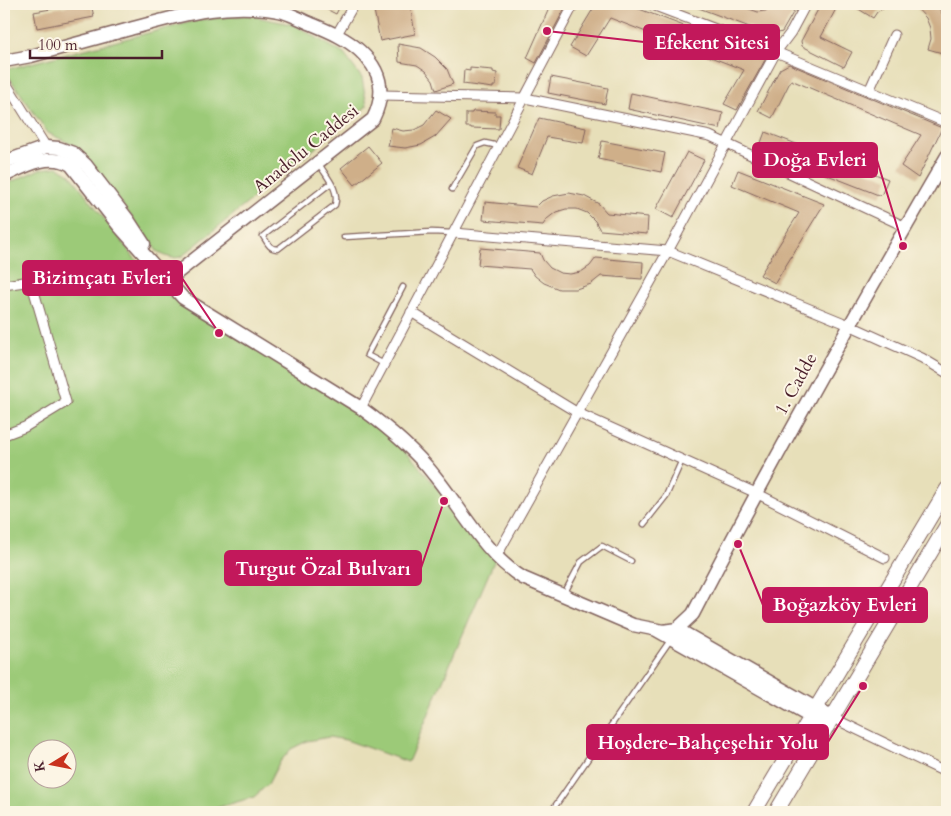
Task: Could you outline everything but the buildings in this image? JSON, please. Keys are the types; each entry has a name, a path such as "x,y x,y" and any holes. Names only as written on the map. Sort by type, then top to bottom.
{"main road":[{"path":"754,812 947,489"},
{"path":"776,812 947,525"}],"street":[{"path":"337,34 354,4"},
{"path":"361,408 574,4"},
{"path":"650,4 776,52 947,124"},
{"path":"496,557 668,251 776,52 791,32 806,4"},
{"path":"4,61 40,53 191,8 240,7 284,12 337,34 356,47 367,57 380,82 381,95 524,98 710,136 906,226"},
{"path":"869,90 894,35"},
{"path":"4,80 46,147"},
{"name":"Anadolu Caddesi","path":"168,280 373,119 381,95"},
{"path":"4,162 46,147 67,150 82,161 129,220 168,280"},
{"name":"1. Cadde","path":"674,634 693,614 756,493 849,325 947,156"},
{"path":"4,176 30,164 50,159 61,160 71,165 120,226 183,298 361,408 383,424 433,473 496,557 523,578 633,625 674,634 831,722 947,773"},
{"path":"454,233 668,251 849,325 922,358 947,373"},
{"path":"4,285 31,281 66,402 25,427 4,435"},
{"path":"411,312 578,413 756,493 885,558"}],"lane":[{"path":"452,189 474,148 482,143 500,146"},
{"path":"318,162 331,183 337,197 332,208 278,249 273,249 269,246 263,236 331,183"},
{"path":"344,237 432,232 454,233"},
{"path":"384,364 367,355 404,287"},
{"path":"644,524 666,496 682,460"},
{"path":"563,595 581,562 602,546 631,561"},
{"name":"1. Cadde","path":"551,812 674,634"}],"green space":[{"path":"247,15 295,25 344,54 362,78 367,106 181,257 165,256 157,251 87,157 73,145 48,133 4,70 199,20"},
{"path":"58,167 70,174 159,290 383,424 496,557 408,762 346,740 329,737 307,741 291,749 279,763 268,784 254,797 202,812 4,812 4,185 40,169"}],"place":[{"name":"Efekent Sitesi","path":"547,31"},
{"name":"Doğa Evleri","path":"903,246"},
{"name":"Bizimçatı Evleri","path":"219,333"},
{"name":"Turgut Özal Bulvarı","path":"444,501"},
{"name":"Boğazköy Evleri","path":"738,544"},
{"name":"Hoşdere-Bahçeşehir Yolu","path":"863,686"}]}
